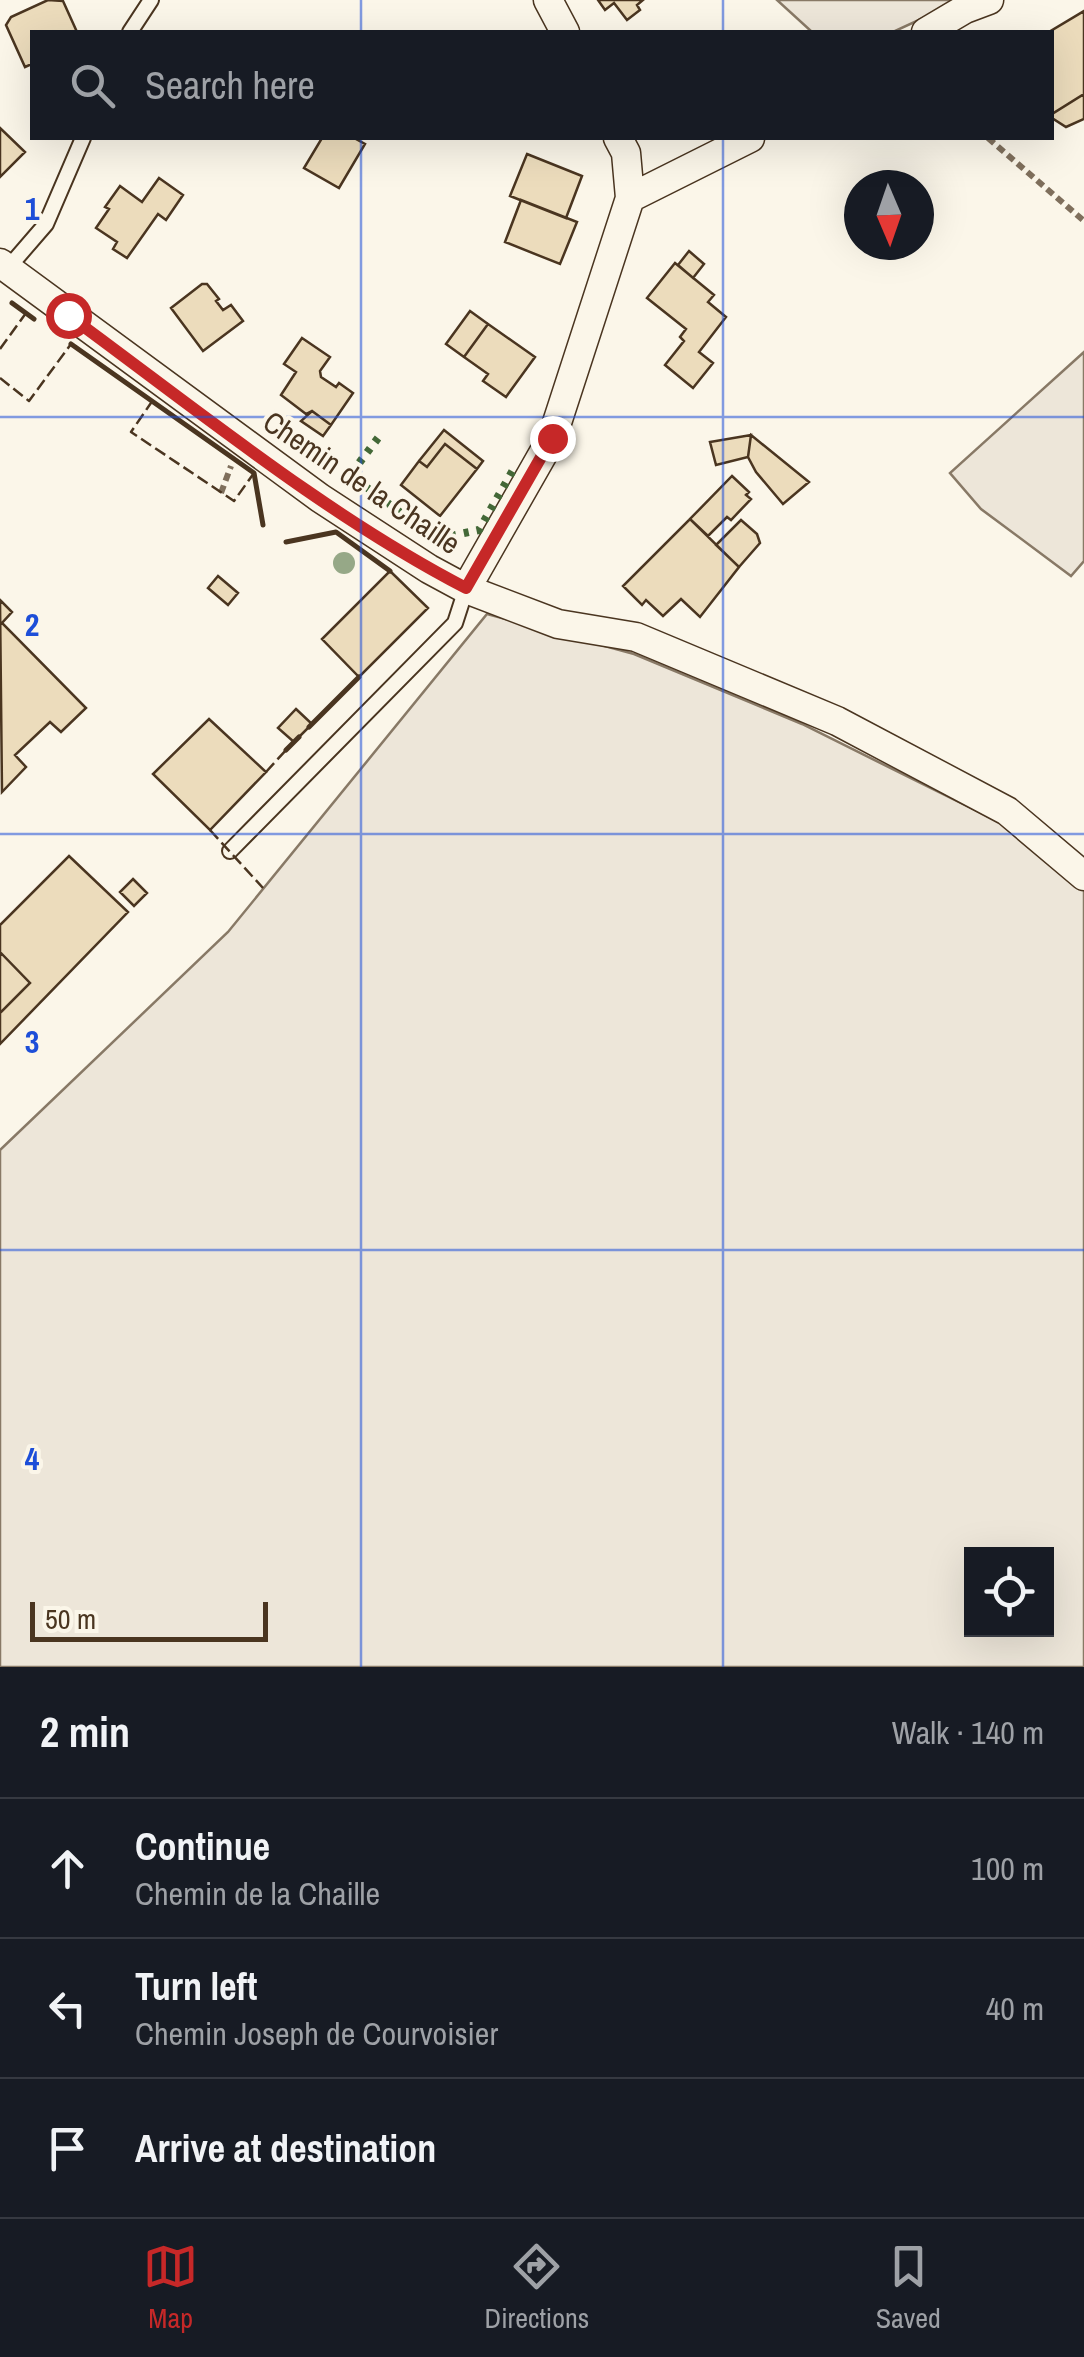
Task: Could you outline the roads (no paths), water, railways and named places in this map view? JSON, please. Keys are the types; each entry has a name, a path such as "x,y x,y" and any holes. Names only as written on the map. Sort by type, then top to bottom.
{"street":[{"path":"548,0 563,30"},
{"path":"929,30 988,0"},
{"path":"466,588 552,438 630,198 626,153 619,140"},
{"path":"630,198 746,140"},
{"name":"Chemin de la Chaille","path":"4,265 320,498 429,569 558,624 636,637 836,721 1007,811 1084,876"}],"lane":[{"path":"131,30 151,0"},
{"name":"Chemin de la Chaille","path":"4,265 46,224 83,140"},
{"path":"230,851 455,623 466,588"}]}
